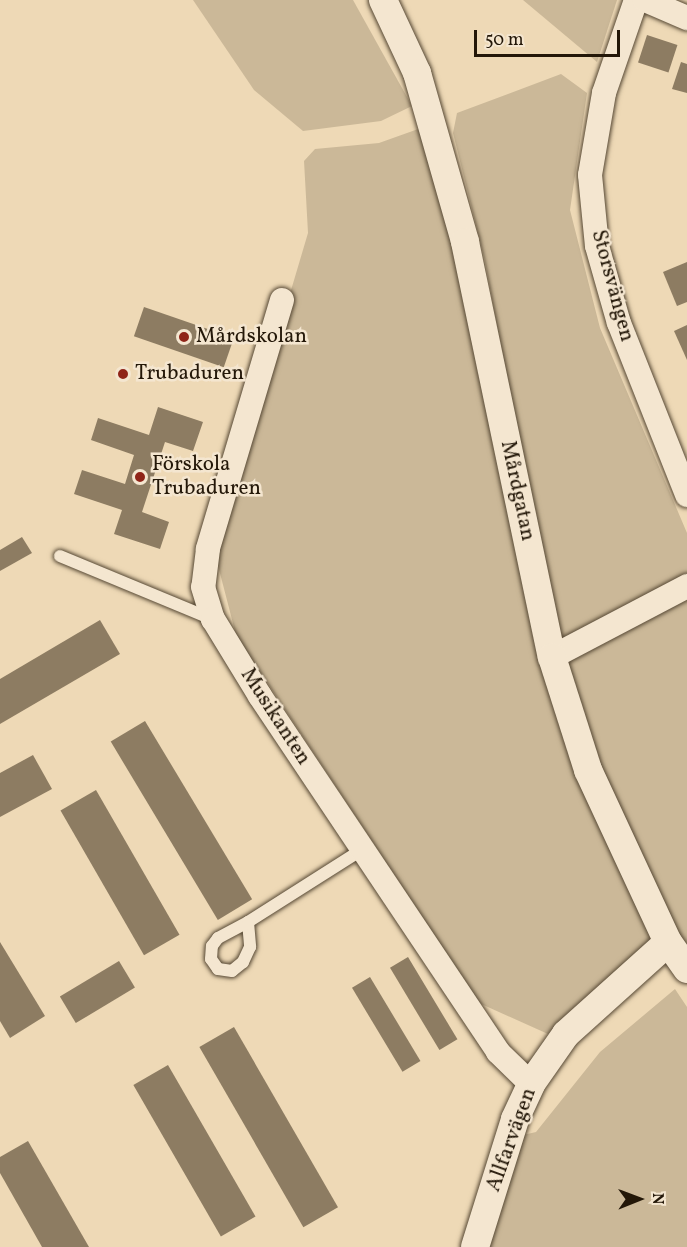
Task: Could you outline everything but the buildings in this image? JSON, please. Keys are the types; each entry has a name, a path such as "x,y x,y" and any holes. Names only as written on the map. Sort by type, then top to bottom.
{"street":[{"name":"Mårdgatan","path":"383,0 417,73 465,242 552,657 588,770 668,942 687,969"},
{"name":"Storsvängen","path":"636,0 604,93 590,175 597,246 619,323 687,495"},
{"path":"645,0 687,18"},
{"name":"Musikanten","path":"282,300 208,549 203,587 213,620 260,696 498,1052 531,1084"},
{"path":"552,657 687,586"},
{"name":"Allfarvägen","path":"475,1247 515,1119 531,1084 566,1034 668,942"}],"lane":[{"path":"60,556 213,620"},
{"path":"248,922 363,849"}],"shaded area":[{"path":"193,0 353,0 412,106 381,121 303,131 254,90"},
{"path":"523,0 617,0 597,62"},
{"path":"561,74 587,93 570,210 600,328 687,533 687,578 568,640 554,632 485,261 453,133 457,113"},
{"path":"421,128 460,265 544,654 657,939 548,1034 479,1003 236,635 214,550 308,233 304,161 315,149 379,143"},
{"path":"687,593 687,948 596,771 564,664"},
{"path":"675,989 687,1007 687,1247 486,1247 519,1136 536,1132 600,1052"}],"place":[{"name":"Mårdskolan","path":"184,337"},
{"name":"Trubaduren","path":"123,374"},
{"name":"Förskola Trubaduren","path":"140,477"}]}
